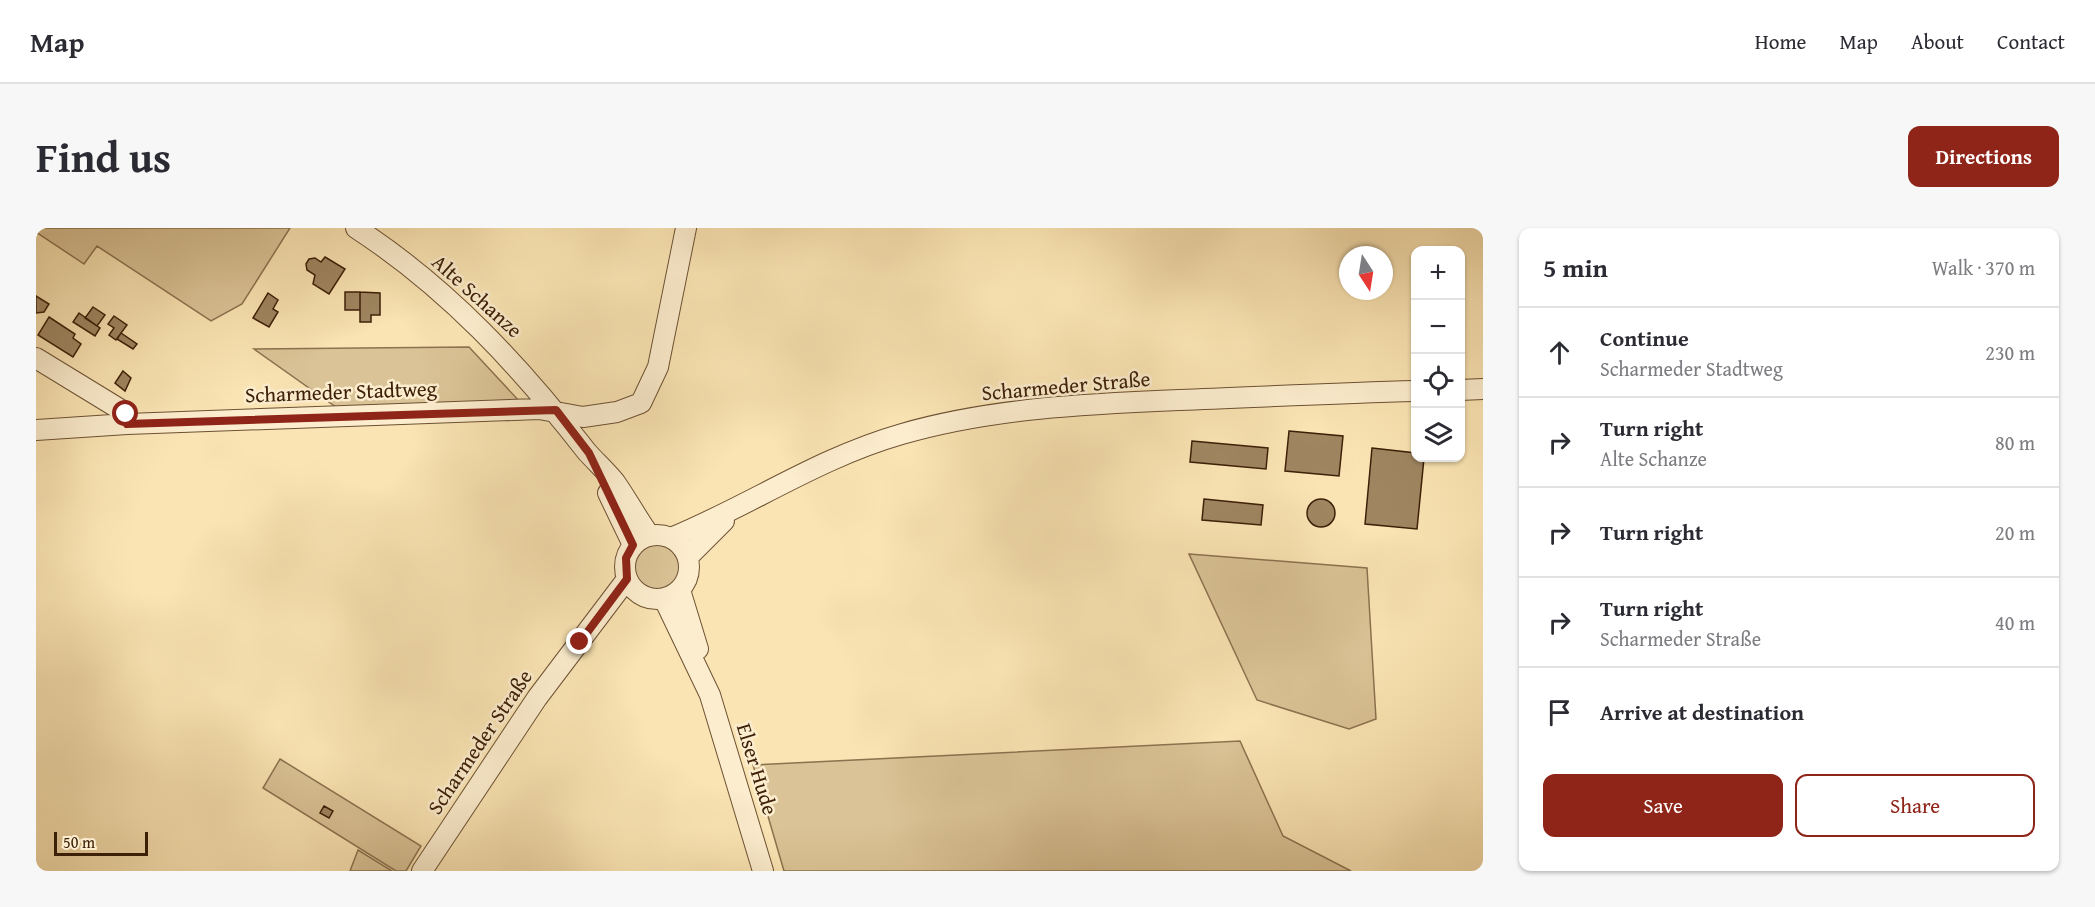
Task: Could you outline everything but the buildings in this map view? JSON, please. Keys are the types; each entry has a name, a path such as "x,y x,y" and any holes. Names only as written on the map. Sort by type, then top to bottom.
{"street":[{"name":"Alte Schanze","path":"356,228 453,301 492,339 556,410 589,453 642,540"},
{"path":"556,410 583,417 617,412 641,403 658,367 686,228"},
{"path":"36,358 126,414 127,424"},
{"path":"1465,390 1483,389"},
{"name":"Scharmeder Straße","path":"671,538 740,507 807,469 874,443 904,433 1007,412 1111,403 1411,391"},
{"name":"Scharmeder Stadtweg","path":"36,430 127,424 556,410"},
{"name":"Scharmeder Straße","path":"688,557 740,507"},
{"path":"671,538 682,546 688,557 689,571 672,594 656,599 633,586 626,558 642,540 671,538"},
{"name":"Scharmeder Straße","path":"422,871 537,698 580,642 633,586"},
{"name":"Elser Hude","path":"672,594 696,636 704,681 763,871"}],"shaded area":[{"path":"36,228 290,228 242,304 211,321 97,246 84,264 36,232"},
{"path":"469,347 521,403 343,412 254,349"},
{"path":"657,543 666,544 674,549 679,557 679,575 674,583 666,588 657,589 648,588 640,583 635,575 634,566 635,557 640,549 648,544"},
{"path":"1189,554 1367,568 1376,719 1349,729 1257,700"},
{"path":"1240,741 1283,836 1351,871 784,871 753,765"},
{"path":"280,759 421,846 406,871 396,871 263,788"},
{"path":"358,850 392,871 350,871"}],"route":[{"path":"126,414 127,424 556,410 589,453 633,545 626,558 627,579 580,642"}]}
